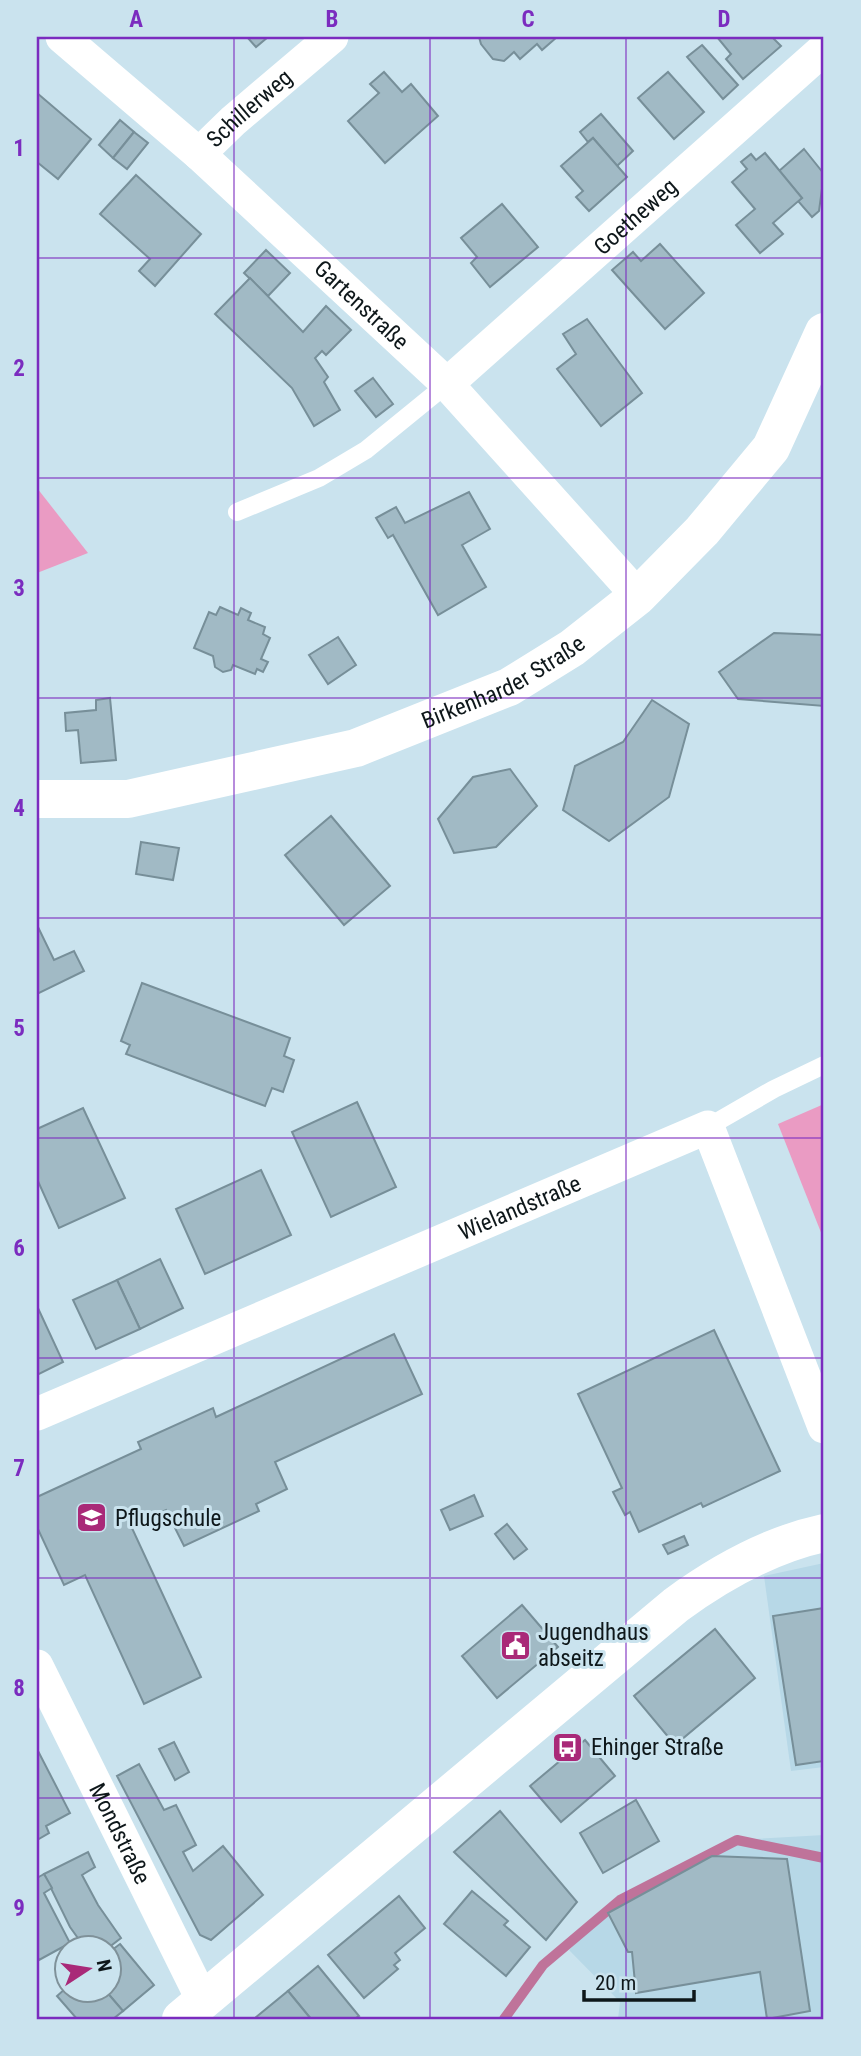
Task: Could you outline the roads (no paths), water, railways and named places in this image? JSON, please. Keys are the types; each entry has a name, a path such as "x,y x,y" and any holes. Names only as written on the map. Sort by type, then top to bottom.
{"main road":[{"name":"Birkenharder Straße","path":"37,799 128,799 356,748 509,687 572,648 638,596 702,531 771,448 824,332"},
{"path":"192,2010 676,1605 742,1562 796,1539 824,1533"}],"street":[{"name":"Gartenstraße","path":"62,37 200,154 447,384 638,596"},
{"name":"Schillerweg","path":"200,154 233,121 332,37"},
{"name":"Goetheweg","path":"447,384 824,49"},
{"name":"Wielandstraße","path":"37,1414 708,1127"},
{"path":"708,1127 824,1427"},
{"name":"Mondstraße","path":"37,1666 192,2010"}],"lane":[{"path":"237,512 318,478 366,450 447,384"},
{"path":"708,1127 774,1089 824,1065"}],"waterway":[{"path":"504,2019 543,1965 620,1900 737,1840 824,1858"}],"place":[{"name":"Pflugschule","path":"92,1518"},
{"name":"Jugendhaus abseitz","path":"515,1645"},
{"name":"Ehinger Straße","path":"568,1747"}]}
